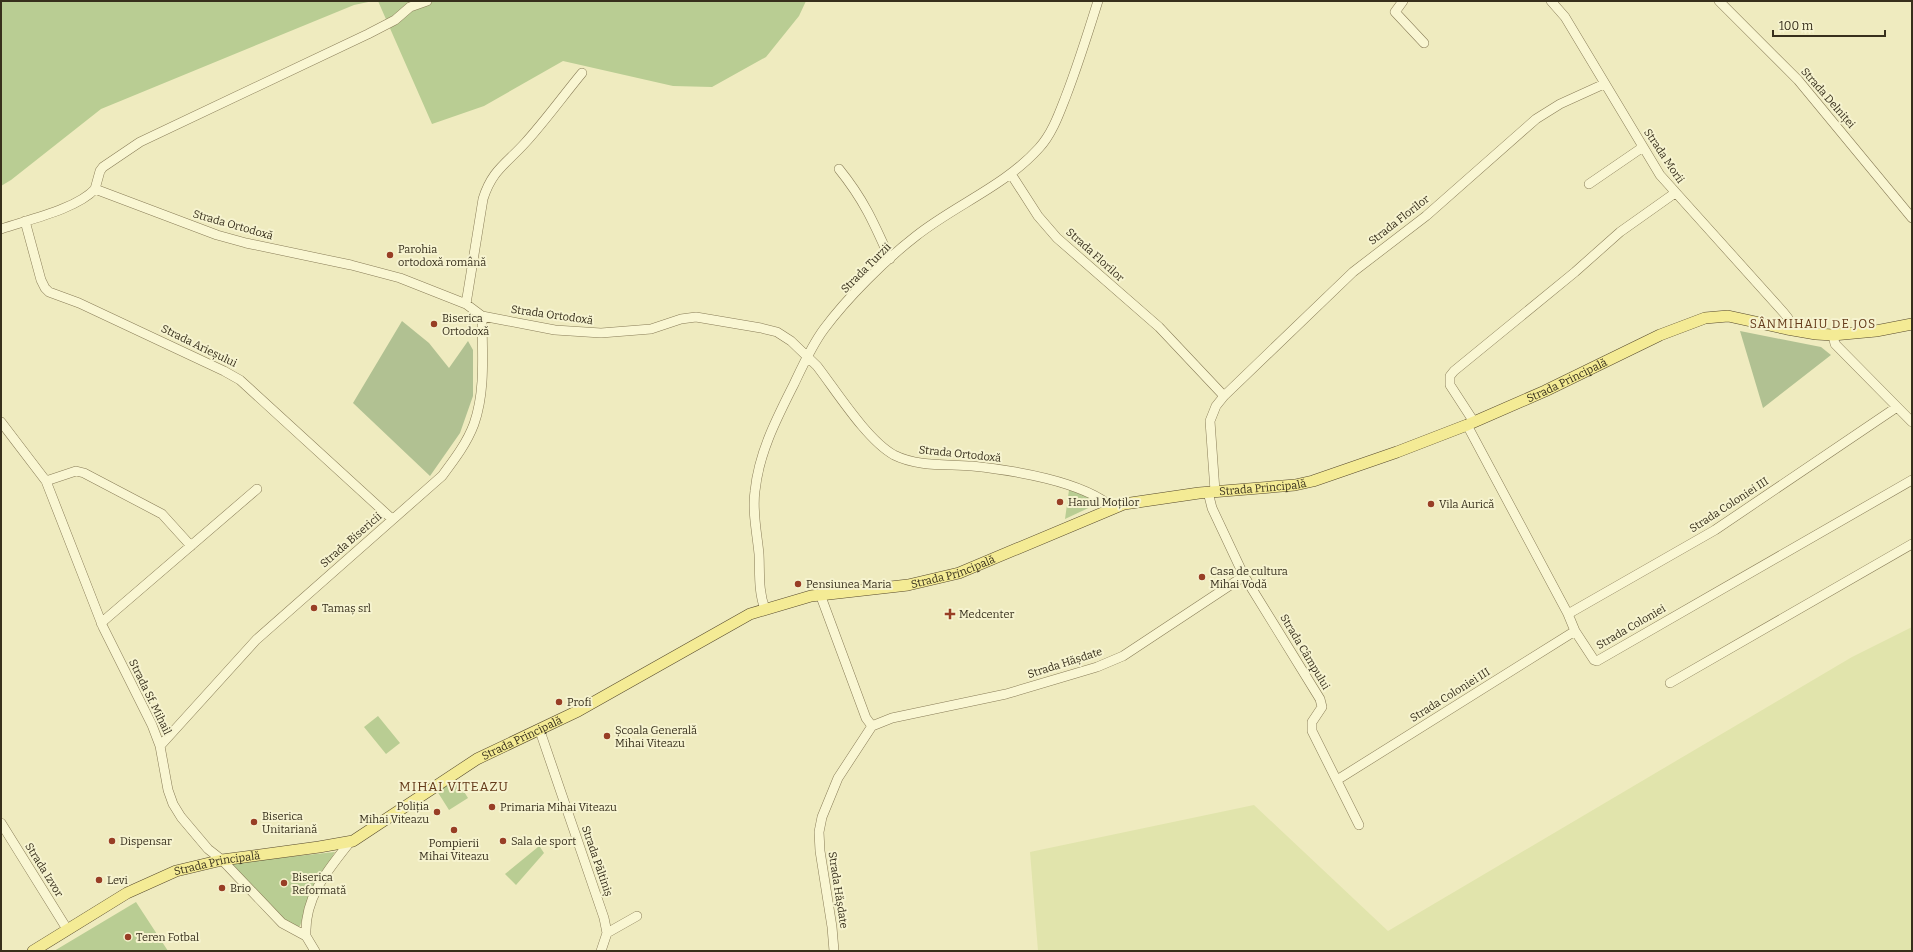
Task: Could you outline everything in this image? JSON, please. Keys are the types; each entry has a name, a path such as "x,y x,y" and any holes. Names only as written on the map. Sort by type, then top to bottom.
{"main road":[{"name":"Strada Principală","path":"33,951 127,893 176,871 222,860 350,842 360,837 415,799 477,760 540,731 671,660 750,614 764,609 820,594 908,585 959,573 1113,508 1140,501 1314,481 1471,424 1546,391 1660,335 1694,321 1728,316 1787,329 1816,334 1833,335 1912,324"}],"street":[{"path":"1,228 78,203 95,189 100,171 103,167 140,142 368,34 396,20 410,7 427,1"},
{"name":"Strada Turzii","path":"764,609 760,592 760,567 754,492 761,457 775,421 808,356 824,329 866,282 890,259 916,236 1011,174 1039,148 1050,134 1059,115 1080,61 1098,1"},
{"path":"1402,1 1395,12 1424,43"},
{"name":"Strada Morii","path":"1551,1 1565,17 1660,175 1784,313 1788,318 1787,329"},
{"name":"Strada Delniței","path":"1719,1 1798,80 1912,218"},
{"path":"466,304 483,199 492,176 525,143 582,73"},
{"name":"Strada Florilor","path":"1211,492 1210,421 1216,406 1224,396 1353,272 1426,216 1536,119 1560,104 1604,84"},
{"path":"1589,184 1643,147"},
{"path":"839,169 857,190 871,216 890,259"},
{"name":"Strada Florilor","path":"1011,174 1038,216 1057,238 1159,327 1224,396"},
{"name":"Strada Ortodoxă","path":"95,189 217,235 246,243 352,265 400,278 466,304 482,316 555,330 601,333 650,329 681,319 696,317 777,332 791,341 808,356 875,442 895,455 917,463 972,466 1014,472 1062,483 1091,494 1103,500 1113,508"},
{"name":"Strada Coloniei","path":"1675,193 1620,232 1575,272 1454,371 1450,376 1450,385 1591,659 1597,661 1912,480"},
{"name":"Strada Arieșului","path":"25,221 41,280 49,292 79,303 224,371 240,380 392,519"},
{"name":"Strada Bisericii","path":"160,746 256,640 442,476 459,453 474,425 479,406 482,365 482,316"},
{"path":"1833,335 1835,344 1912,422"},
{"name":"Strada Coloniei III","path":"1568,614 1716,530 1897,407"},
{"name":"Strada Sf. Mihail","path":"1,422 46,481 101,623 152,725 160,746 168,790 173,804 181,817 208,849 222,860 282,924 306,936"},
{"path":"46,481 76,471 84,472 162,514 191,546"},
{"path":"101,623 257,489"},
{"name":"Strada Câmpului","path":"1211,492 1212,508 1244,576 1320,699 1322,707 1312,722 1312,731 1359,825"},
{"path":"1670,683 1912,544"},
{"name":"Strada Hășdate","path":"834,951 832,927 820,851 820,824 838,778 872,726 892,718 1006,694 1097,667 1123,656 1244,576"},
{"path":"820,594 866,718 872,726"},
{"name":"Strada Coloniei III","path":"1337,780 1575,630"},
{"name":"Strada Păltiniș","path":"540,731 604,918 607,933"},
{"name":"Strada Izvor","path":"1,823 67,929"},
{"path":"315,951 306,936 306,919 313,896 323,876 350,842"},
{"path":"601,951 607,933 638,916"}],"green space":[{"path":"1,1 373,1 354,5 101,109 11,180 1,186"},
{"path":"378,1 806,1 799,16 766,57 712,87 673,86 563,61 484,106 432,124"},
{"path":"402,321 429,343 449,368 468,341 473,350 473,396 460,433 430,476 353,403"},
{"path":"1740,331 1821,347 1831,355 1763,408"},
{"path":"1069,490 1085,494 1097,504 1065,519"},
{"path":"1912,627 1912,951 1038,951 1030,852 1254,805 1388,931 1852,657"},
{"path":"378,716 400,743 386,754 364,727"},
{"path":"456,779 468,798 449,810 437,791"},
{"path":"538,847 540,847 544,853 516,885 505,874"},
{"path":"335,852 314,888 300,926 293,928 229,863"},
{"path":"136,902 168,951 54,951"}],"place":[{"name":"Parohia ortodoxă română","path":"390,255"},
{"name":"Biserica Ortodoxă","path":"434,324"},
{"name":"Hanul Moților","path":"1060,502"},
{"name":"Vila Aurică","path":"1431,504"},
{"name":"Casa de cultura Mihai Vodă","path":"1202,577"},
{"name":"Pensiunea Maria","path":"798,584"},
{"name":"Tamaș srl","path":"314,608"},
{"name":"Medcenter","path":"950,614"},
{"name":"Profi","path":"559,702"},
{"name":"Școala Generală Mihai Viteazu","path":"607,736"},
{"name":"Primaria Mihai Viteazu","path":"492,807"},
{"name":"Poliția Mihai Viteazu","path":"437,812"},
{"name":"Biserica Unitariană","path":"254,822"},
{"name":"Pompierii Mihai Viteazu","path":"454,830"},
{"name":"Dispensar","path":"112,841"},
{"name":"Sala de sport","path":"503,841"},
{"name":"Levi","path":"99,880"},
{"name":"Biserica Reformată","path":"284,883"},
{"name":"Brio","path":"222,888"},
{"name":"Teren Fotbal","path":"128,937"}],"district":[{"name":"SÂNMIHAIU DE JOS","path":"1813,324"},
{"name":"MIHAI VITEAZU","path":"454,786"}]}
